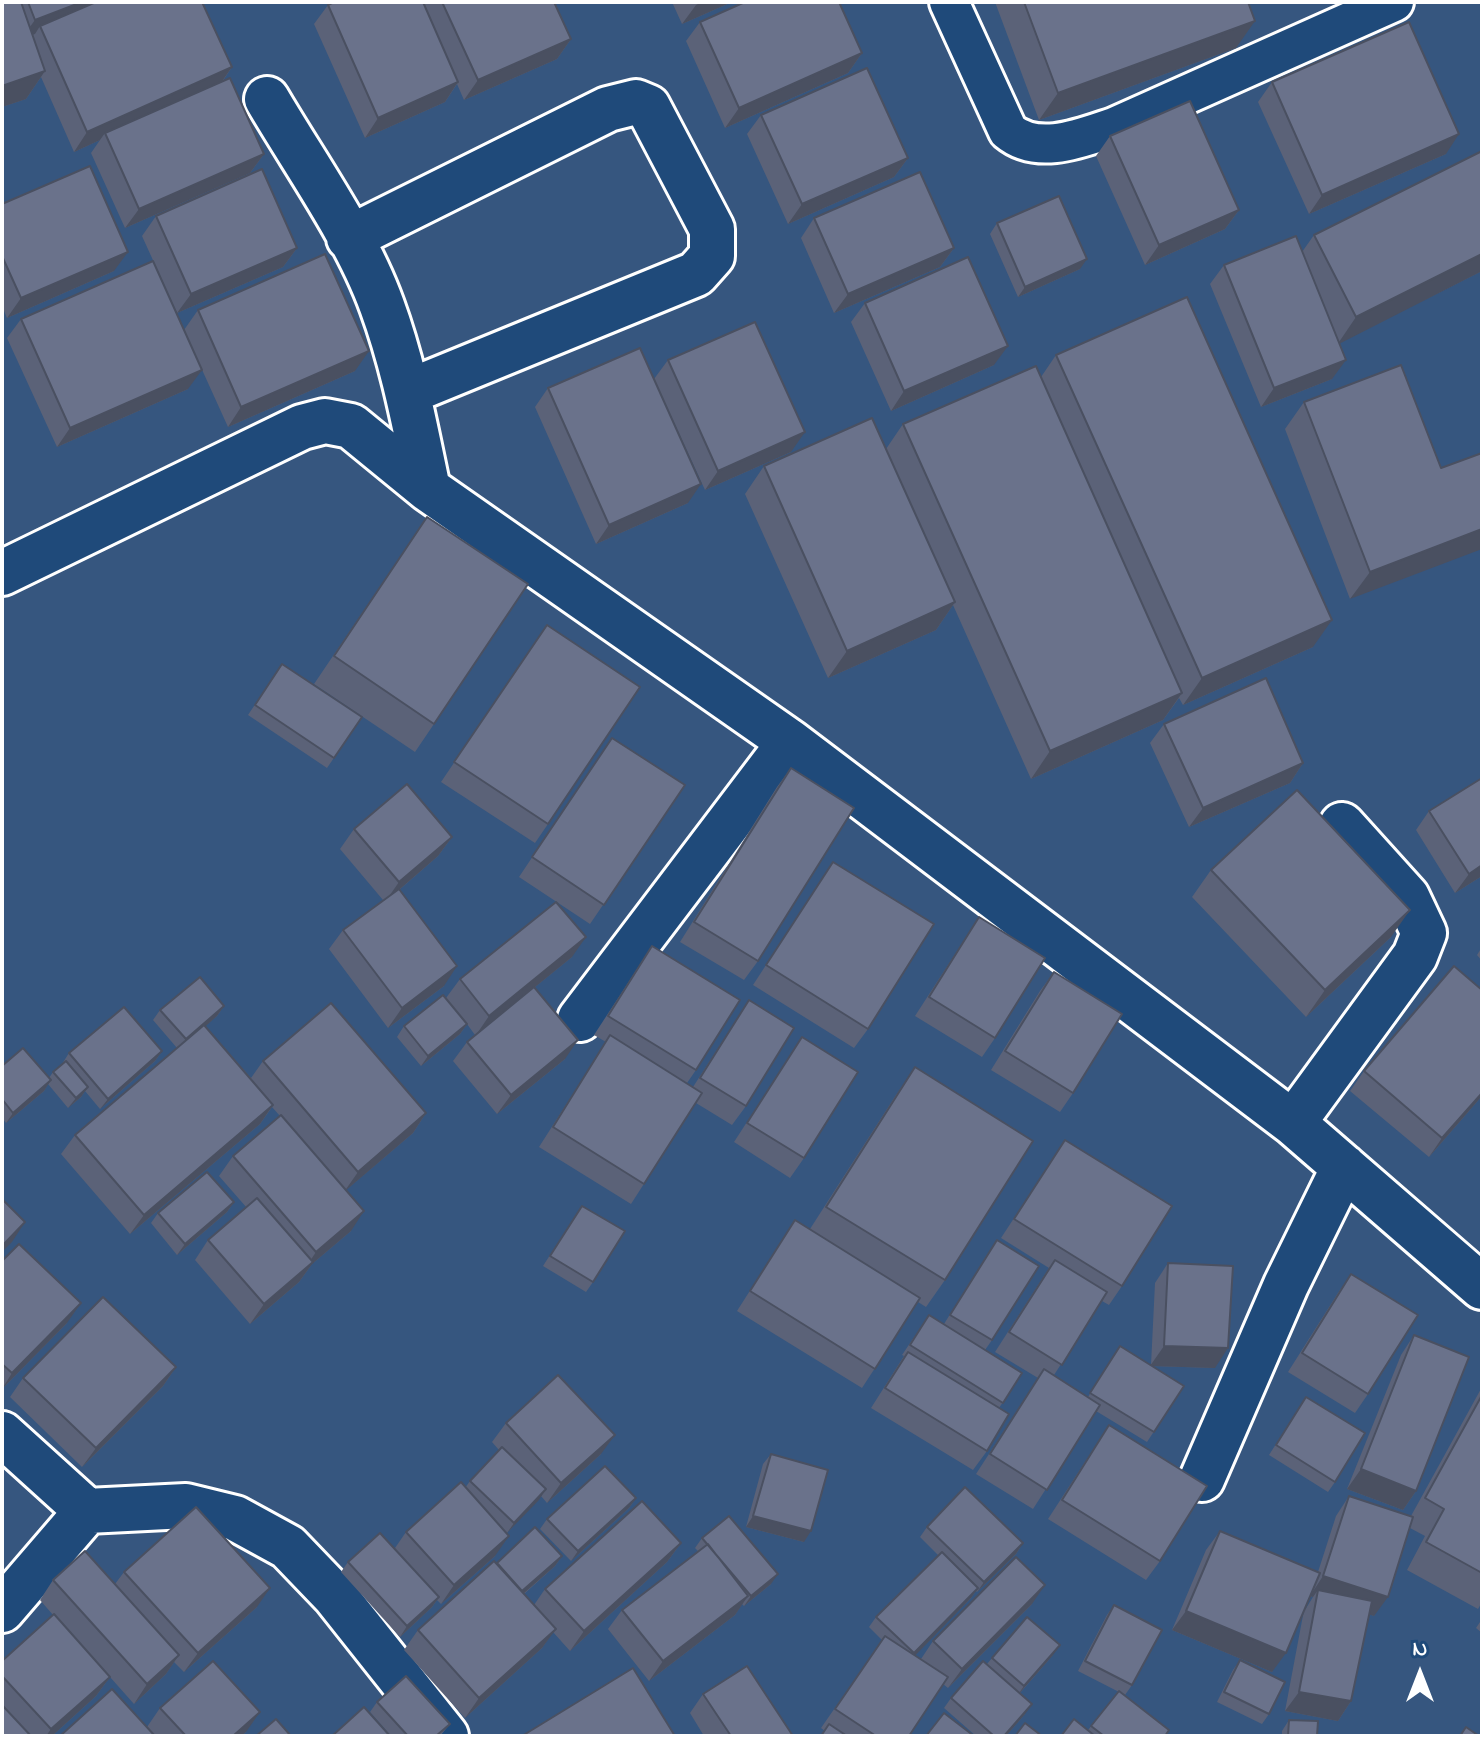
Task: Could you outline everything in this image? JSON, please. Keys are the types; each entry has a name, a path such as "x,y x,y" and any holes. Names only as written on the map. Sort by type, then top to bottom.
{"street":[{"path":"267,99 349,238 382,304 408,392 428,489"},
{"path":"349,238 608,109 636,102 648,107 712,229 712,256 696,274 408,392"},
{"path":"7,571 302,427 325,421 351,426 428,489 790,742 1293,1123 1482,1287"},
{"path":"580,1019 790,742"},
{"path":"1293,1123 1415,956 1424,933 1407,897 1342,825"},
{"path":"1202,1479 1268,1326 1344,1167"},
{"path":"2,1434 87,1511 186,1506 235,1518 288,1547 335,1596 446,1736"},
{"path":"2,1610 87,1511"}],"lane":[{"path":"949,2 1008,131 1020,141 1037,144 1076,140 1114,127 1394,2"}],"building":[{"path":"2,2 21,2 45,71 2,86"},
{"path":"28,2 82,2 35,20"},
{"path":"96,2 202,2 232,67 87,132 40,26"},
{"path":"334,2 423,2 458,82 378,118 328,5"},
{"path":"442,2 554,2 571,39 478,80"},
{"path":"745,2 839,2 862,53 739,108 700,22"},
{"path":"1024,2 1248,2 1255,21 1058,93"},
{"path":"1409,22 1459,134 1322,195 1272,82"},
{"path":"867,68 908,158 802,204 761,115"},
{"path":"230,78 264,154 139,209 105,133"},
{"path":"1190,101 1239,210 1159,245 1110,136"},
{"path":"1482,151 1482,254 1356,317 1314,235"},
{"path":"90,166 128,252 21,298 2,256 2,204"},
{"path":"262,169 297,248 191,294 156,216"},
{"path":"920,172 954,248 848,294 814,218"},
{"path":"1059,196 1087,259 1025,287 997,223"},
{"path":"1296,236 1346,360 1274,388 1224,265"},
{"path":"325,254 369,351 241,407 198,310"},
{"path":"968,257 1008,346 904,391 865,303"},
{"path":"153,261 202,370 70,428 21,319"},
{"path":"1187,297 1332,620 1202,678 1056,355"},
{"path":"755,322 805,432 718,471 668,360"},
{"path":"640,348 701,484 609,525 548,388"},
{"path":"1401,365 1441,468 1482,453 1482,529 1370,572 1304,402"},
{"path":"1036,366 1182,693 1050,751 903,424"},
{"path":"872,418 955,602 847,651 764,466"},
{"path":"427,517 528,584 434,724 334,656"},
{"path":"547,625 640,687 548,824 454,762"},
{"path":"282,664 362,717 334,758 255,705"},
{"path":"1266,678 1303,763 1203,808 1164,724"},
{"path":"612,738 685,785 604,905 532,857"},
{"path":"791,768 854,808 758,961 694,922"},
{"path":"1482,778 1482,865 1469,874 1429,811"},
{"path":"407,784 452,837 399,882 354,829"},
{"path":"1297,790 1410,910 1325,990 1211,870"},
{"path":"833,862 934,924 868,1029 766,965"},
{"path":"399,889 457,966 402,1008 343,930"},
{"path":"556,902 586,937 489,1016 460,979"},
{"path":"979,917 1045,958 995,1038 929,997"},
{"path":"652,946 740,1000 696,1070 608,1016"},
{"path":"1454,966 1482,990 1482,1093 1442,1138 1364,1071"},
{"path":"1054,972 1122,1014 1073,1093 1005,1051"},
{"path":"200,977 224,1006 186,1039 160,1010"},
{"path":"534,987 578,1040 511,1095 467,1042"},
{"path":"443,995 467,1024 428,1056 404,1026"},
{"path":"749,1000 794,1028 746,1106 700,1078"},
{"path":"331,1003 426,1113 358,1172 263,1061"},
{"path":"124,1007 162,1051 108,1099 69,1053"},
{"path":"204,1025 273,1105 144,1215 75,1135"},
{"path":"610,1035 702,1093 644,1184 553,1127"},
{"path":"802,1037 858,1072 804,1158 747,1123"},
{"path":"23,1048 51,1080 13,1113 2,1099 2,1066"},
{"path":"66,1061 88,1087 76,1098 53,1072"},
{"path":"915,1067 1033,1141 945,1280 826,1207"},
{"path":"281,1115 364,1211 316,1252 233,1156"},
{"path":"1065,1140 1172,1206 1122,1286 1014,1219"},
{"path":"207,1172 234,1202 185,1244 158,1213"},
{"path":"257,1198 313,1262 264,1304 208,1240"},
{"path":"2,1199 25,1222 2,1246"},
{"path":"582,1206 625,1231 593,1282 550,1256"},
{"path":"795,1220 920,1298 875,1369 750,1291"},
{"path":"997,1240 1039,1266 992,1340 950,1315"},
{"path":"19,1244 81,1303 12,1373 2,1364 2,1261"},
{"path":"1055,1260 1107,1292 1062,1365 1009,1332"},
{"path":"1168,1263 1233,1266 1228,1348 1164,1346"},
{"path":"1351,1274 1418,1315 1368,1394 1302,1353"},
{"path":"103,1297 176,1367 96,1448 23,1378"},
{"path":"929,1315 1022,1373 1003,1403 910,1345"},
{"path":"1414,1335 1469,1357 1416,1491 1361,1469"},
{"path":"1120,1346 1184,1386 1154,1432 1090,1393"},
{"path":"908,1352 1009,1414 987,1451 885,1388"},
{"path":"1044,1369 1100,1405 1047,1490 990,1454"},
{"path":"558,1375 615,1435 561,1483 506,1423"},
{"path":"1482,1395 1482,1573 1426,1542 1444,1509 1425,1498"},
{"path":"1306,1397 1365,1433 1335,1482 1276,1445"},
{"path":"1109,1425 1207,1486 1160,1561 1062,1500"},
{"path":"502,1447 546,1489 514,1523 470,1481"},
{"path":"771,1454 828,1470 811,1531 753,1516"},
{"path":"605,1466 636,1498 578,1551 547,1519"},
{"path":"461,1482 509,1536 454,1585 406,1532"},
{"path":"965,1487 1023,1543 984,1582 927,1527"},
{"path":"1349,1496 1413,1517 1388,1597 1323,1576"},
{"path":"642,1501 681,1543 584,1631 545,1589"},
{"path":"196,1507 270,1588 198,1653 124,1572"},
{"path":"729,1516 778,1574 751,1596 702,1538"},
{"path":"535,1527 562,1556 522,1591 497,1563"},
{"path":"1220,1531 1320,1573 1286,1653 1186,1611"},
{"path":"380,1533 439,1597 407,1626 348,1562"},
{"path":"708,1544 748,1596 663,1661 622,1610"},
{"path":"85,1551 179,1655 147,1684 53,1580"},
{"path":"942,1552 978,1588 914,1653 876,1617"},
{"path":"1016,1557 1045,1585 962,1669 933,1641"},
{"path":"494,1561 556,1629 479,1698 418,1630"},
{"path":"1318,1590 1372,1601 1351,1701 1299,1692"},
{"path":"1114,1605 1162,1630 1132,1685 1085,1661"},
{"path":"54,1614 110,1677 51,1729 2,1676 2,1661"},
{"path":"1027,1617 1060,1645 1024,1686 992,1658"},
{"path":"885,1636 948,1677 909,1736 876,1736 835,1709"},
{"path":"1240,1660 1285,1682 1269,1714 1224,1692"},
{"path":"213,1661 260,1712 233,1736 186,1736 160,1708"},
{"path":"983,1661 1032,1704 1004,1736 994,1736 951,1698"},
{"path":"747,1666 793,1736 731,1736 703,1694"},
{"path":"633,1668 675,1736 522,1736"},
{"path":"406,1676 450,1724 436,1736 408,1736 377,1702"},
{"path":"112,1689 155,1736 60,1736"},
{"path":"1119,1691 1169,1730 1165,1736 1104,1736 1091,1726"},
{"path":"2,1705 31,1736 2,1736"},
{"path":"364,1707 390,1736 332,1736"},
{"path":"944,1713 974,1736 926,1736"},
{"path":"276,1719 291,1736 256,1736"},
{"path":"1074,1719 1095,1736 1061,1736"},
{"path":"1289,1720 1318,1721 1317,1736 1288,1736"},
{"path":"1025,1723 1042,1736 1015,1736"},
{"path":"829,1724 847,1736 821,1736"},
{"path":"1466,1727 1479,1736 1460,1736"}]}
